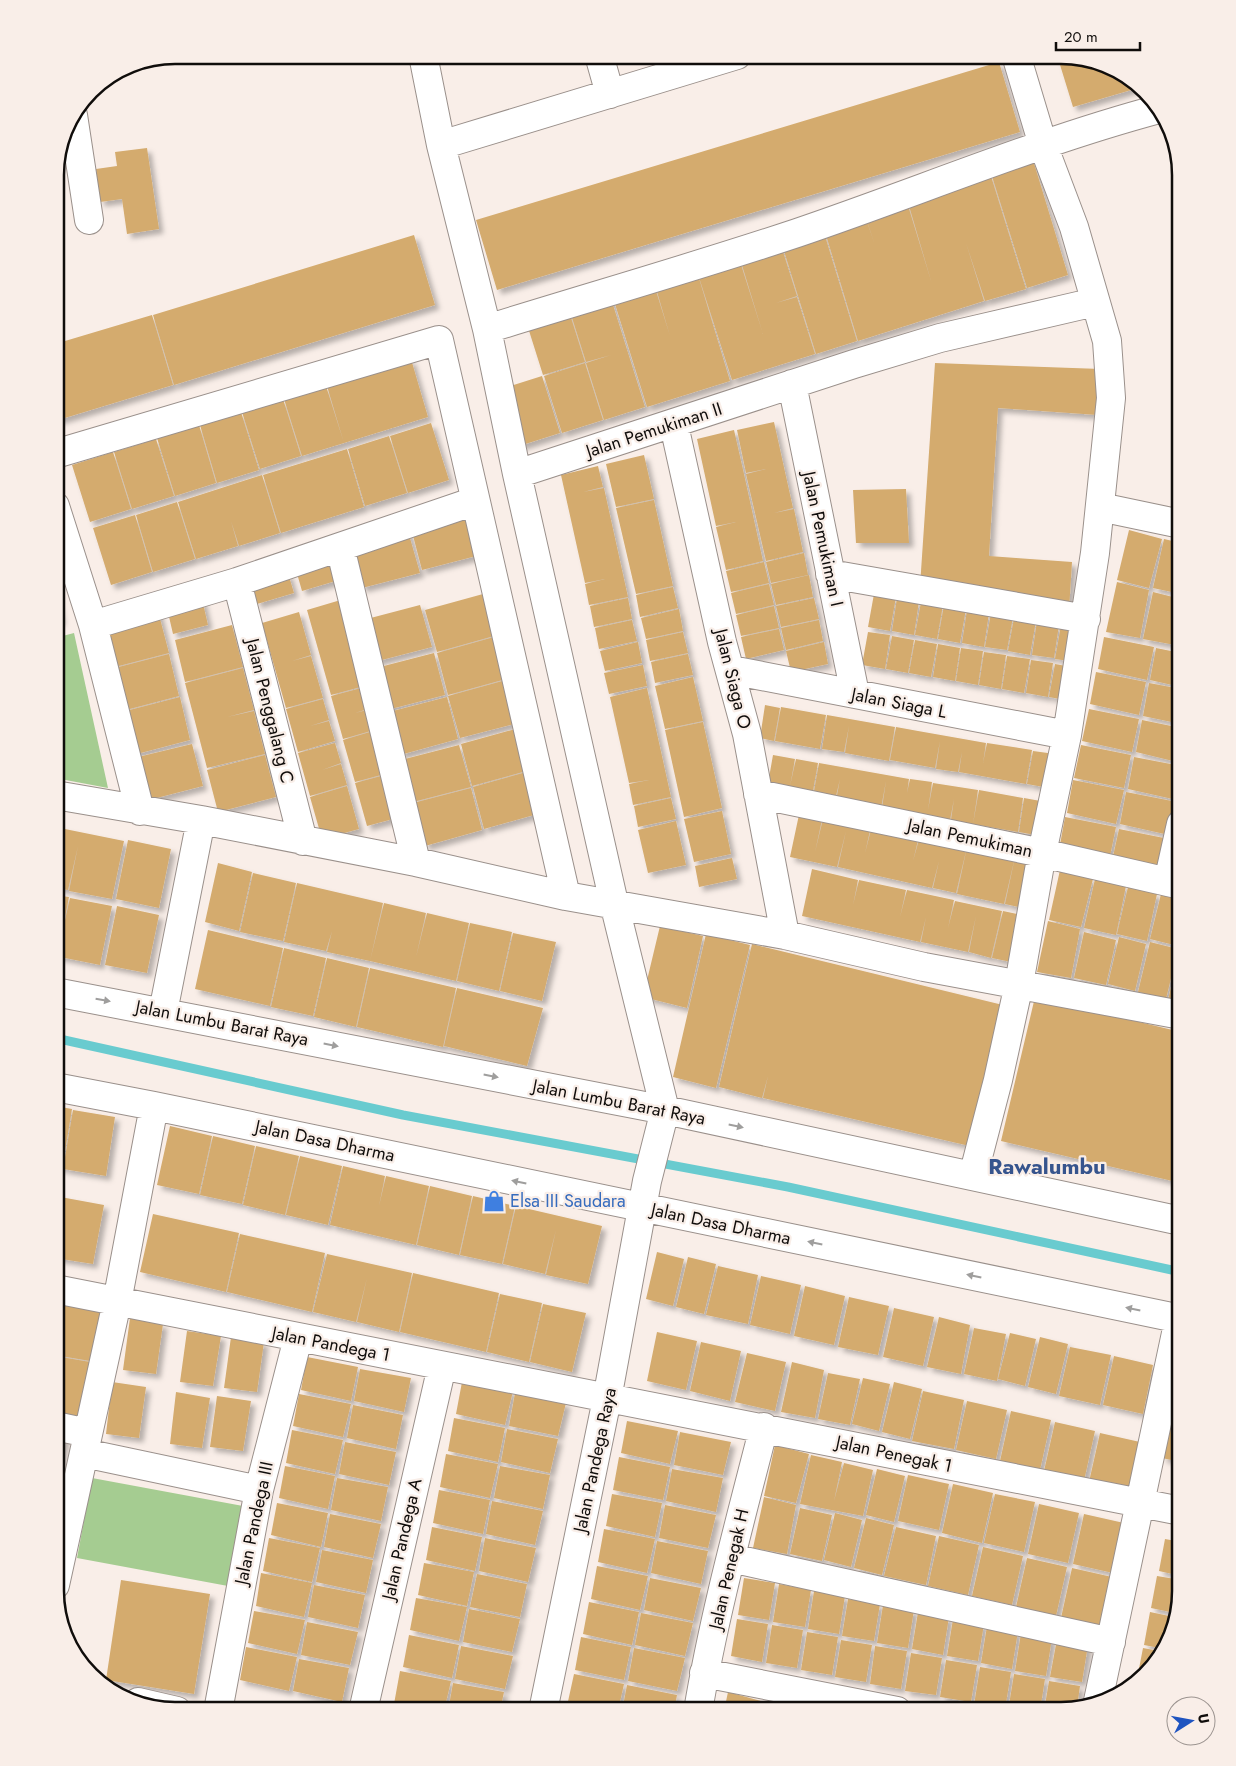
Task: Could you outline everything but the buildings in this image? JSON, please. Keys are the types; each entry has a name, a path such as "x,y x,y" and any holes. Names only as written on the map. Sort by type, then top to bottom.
{"street":[{"path":"425,64 441,145 487,330 517,474 614,903 661,1123"},
{"path":"602,64 610,94"},
{"path":"441,145 708,64"},
{"path":"973,1176 998,1080 1019,984 1042,853 1067,734 1086,619 1111,398 1107,341 1074,227 1043,144 1019,64"},
{"path":"487,330 798,233 1043,144 1106,123 1152,111"},
{"path":"69,149 89,220"},
{"name":"Jalan Pemukiman II","path":"517,474 674,425 792,384 940,338 1095,302"},
{"path":"64,451 439,340 566,896"},
{"name":"Jalan Pemukiman I","path":"792,384 855,694"},
{"name":"Jalan Siaga O","path":"674,425 722,642 747,734 785,935"},
{"path":"93,625 237,582 476,501"},
{"path":"1100,507 1172,522"},
{"path":"64,534 93,625 140,811"},
{"path":"340,547 416,862"},
{"path":"830,574 1086,619"},
{"name":"Jalan Penggalang C","path":"237,582 302,840"},
{"name":"Jalan Siaga L","path":"731,670 1067,734"},
{"name":"Jalan Pemukiman","path":"758,794 1042,853 1172,884"},
{"path":"64,796 140,811 201,820 416,862 566,896 614,903 785,935 916,965 1172,1013"},
{"path":"163,1012 201,820"},
{"name":"Jalan Lumbu Barat Raya","path":"64,994 163,1012 661,1123 973,1176 1172,1219"},
{"name":"Jalan Dasa Dharma","path":"64,1089 1172,1317"},
{"path":"64,1529 86,1443 117,1302 154,1106"},
{"name":"Jalan Pandega Raya","path":"545,1702 608,1399 644,1208 647,1181 661,1123"},
{"name":"Jalan Pandega 1","path":"64,1291 608,1399"},
{"name":"Jalan Pandega III","path":"220,1702 259,1490 298,1338"},
{"path":"1099,1695 1172,1356"},
{"name":"Jalan Pandega A","path":"365,1702 442,1366"},
{"name":"Jalan Penegak 1","path":"608,1399 764,1427 1140,1505 1172,1510"},
{"name":"Jalan Penegak H","path":"699,1702 704,1673 731,1558 764,1427"},
{"path":"64,1431 86,1443 259,1490"},
{"path":"731,1558 1111,1642"},
{"path":"704,1673 851,1702"}],"green space":[{"path":"74,633 108,788 64,780 64,636"},
{"path":"92,1478 243,1506 228,1586 77,1558"}],"waterway":[{"path":"64,1040 403,1115 788,1187 1172,1270"}],"place":[{"name":"Elsa III Saudara","path":"494,1201"}],"district":[{"name":"Rawalumbu","path":"1047,1166"}]}
